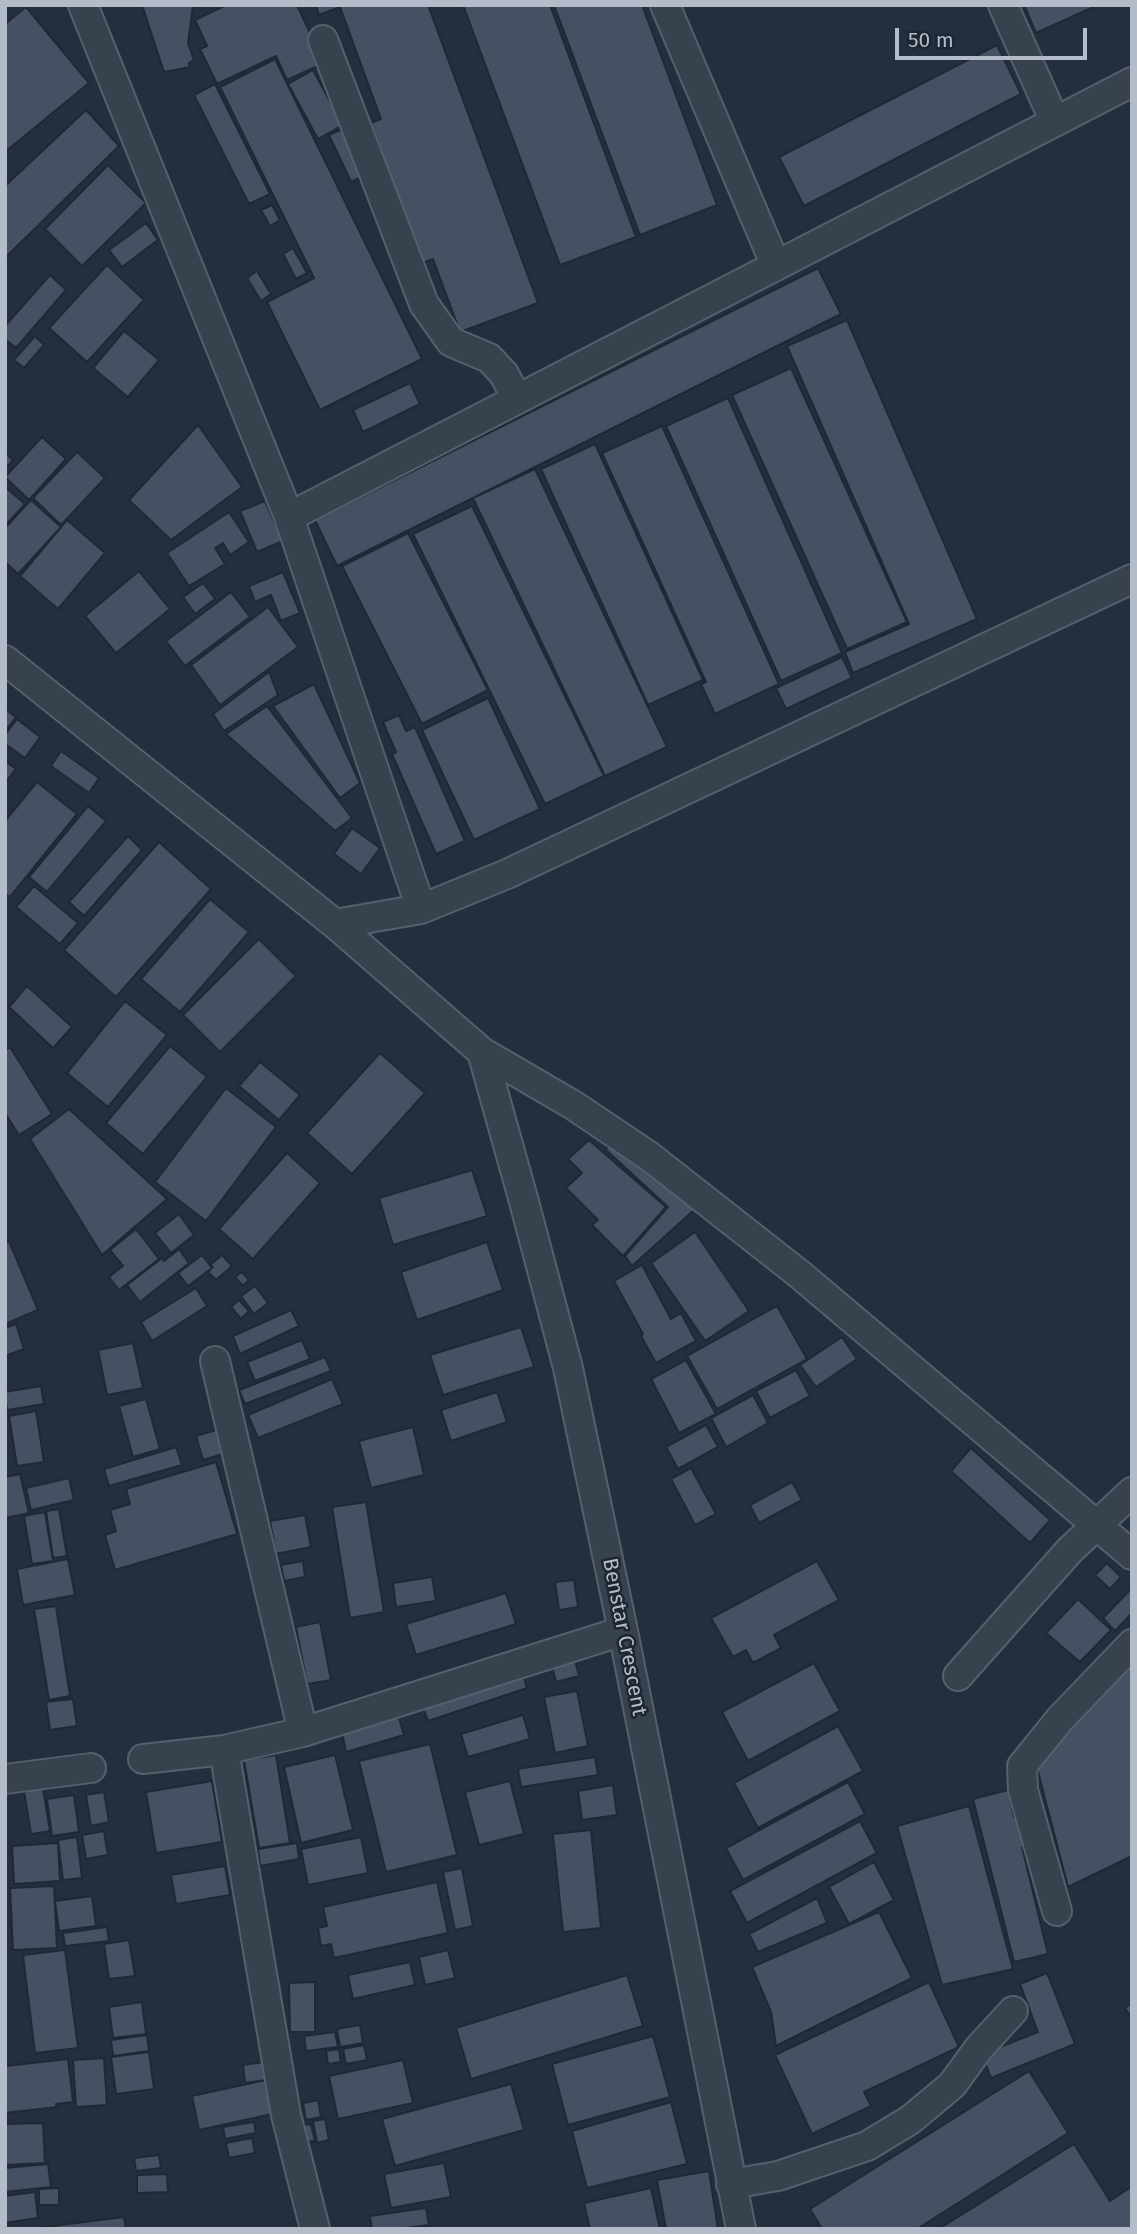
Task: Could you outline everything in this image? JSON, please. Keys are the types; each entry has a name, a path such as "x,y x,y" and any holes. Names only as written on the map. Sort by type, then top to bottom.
{"street":[{"path":"83,5 289,517 421,909"},
{"path":"665,5 776,266"},
{"path":"1003,5 1055,122"},
{"path":"323,40 424,304 451,341 489,358 504,374 517,399"},
{"path":"289,517 1132,82"},
{"path":"335,924 421,909 507,874 1132,579"},
{"path":"5,660 335,924 482,1052 573,1105 649,1156 797,1273 1132,1555"},
{"name":"Benstar Crescent","path":"482,1052 568,1368 623,1631 741,2229"},
{"path":"215,1361 303,1732"},
{"path":"958,1676 1096,1523 1132,1492"},
{"path":"144,1759 224,1750 303,1732 623,1631"},
{"path":"1057,1910 1023,1790 1022,1766 1060,1719 1132,1644"},
{"path":"224,1750 286,2115 315,2229"},
{"path":"5,1779 91,1768"},
{"path":"731,2184 778,2176 856,2150 910,2120 952,2085 979,2048 1013,2011"}],"building":[{"path":"142,5 193,5 188,43 194,60 189,63 190,67 164,72"},
{"path":"226,5 297,5 324,63 287,80 276,56 217,84 200,49 207,46 195,20"},
{"path":"316,5 428,5 538,303 460,332 433,259 422,263 371,123 381,119 340,7 319,15"},
{"path":"463,5 550,5 636,237 560,265"},
{"path":"554,5 642,5 717,205 640,235"},
{"path":"1024,5 1098,5 1036,33"},
{"path":"26,7 89,83 5,152 5,24"},
{"path":"997,45 1021,94 804,206 779,157"},
{"path":"275,59 422,359 320,410 267,302 314,278 220,87"},
{"path":"313,70 343,125 318,139 288,84"},
{"path":"215,84 270,194 249,204 194,95"},
{"path":"86,110 119,146 5,258 5,186"},
{"path":"345,128 366,175 351,182 329,135"},
{"path":"108,165 146,203 82,266 45,229"},
{"path":"272,205 280,220 270,226 261,210"},
{"path":"146,223 158,240 122,267 109,250"},
{"path":"293,248 307,273 296,279 283,254"},
{"path":"107,265 144,300 87,362 49,328"},
{"path":"818,268 841,314 337,566 315,520"},
{"path":"257,271 271,294 261,301 247,278"},
{"path":"50,275 66,290 16,348 5,339 5,326"},
{"path":"847,320 977,619 853,673 845,652 909,624 787,346"},
{"path":"124,331 159,360 128,397 93,368"},
{"path":"35,336 44,345 24,368 14,360"},
{"path":"791,368 907,622 847,649 732,395"},
{"path":"410,383 420,404 363,432 353,410"},
{"path":"728,398 842,653 781,681 666,426"},
{"path":"198,425 242,487 171,540 129,500"},
{"path":"662,426 779,684 715,714 701,684 706,682 602,453"},
{"path":"42,437 66,459 29,500 5,477"},
{"path":"595,444 703,680 648,705 541,469"},
{"path":"77,452 105,478 61,525 33,498"},
{"path":"5,453 13,460 5,469"},
{"path":"535,469 667,747 605,776 473,498"},
{"path":"5,487 25,504 5,526"},
{"path":"31,500 61,527 18,574 5,562 5,528"},
{"path":"265,501 283,541 257,552 240,511"},
{"path":"472,506 604,776 545,804 413,534"},
{"path":"229,512 249,542 230,555 223,543 215,548 225,564 189,586 167,553"},
{"path":"67,520 105,553 58,609 20,576"},
{"path":"408,533 488,690 422,724 342,566"},
{"path":"139,571 170,609 116,653 85,616"},
{"path":"283,572 300,613 281,621 271,595 255,602 249,586"},
{"path":"203,583 215,599 195,614 183,597"},
{"path":"231,592 250,617 185,666 166,641"},
{"path":"268,607 298,647 220,705 191,665"},
{"path":"842,657 852,678 786,709 776,688"},
{"path":"269,672 278,695 224,731 213,714"},
{"path":"314,684 360,783 340,798 273,706"},
{"path":"488,698 540,809 474,840 422,730"},
{"path":"267,706 352,818 335,831 226,734"},
{"path":"5,709 16,717 6,730 5,730"},
{"path":"399,715 406,731 415,727 465,841 436,854 392,754 396,752 383,722"},
{"path":"17,719 40,737 25,758 5,744 5,735"},
{"path":"61,751 99,778 89,793 51,766"},
{"path":"5,761 16,769 5,783"},
{"path":"37,782 77,814 10,897 5,894 5,821"},
{"path":"88,806 106,821 47,892 29,877"},
{"path":"352,828 380,848 361,874 334,854"},
{"path":"128,836 142,850 84,916 69,902"},
{"path":"159,842 211,889 116,997 64,950"},
{"path":"34,886 78,923 60,944 16,907"},
{"path":"210,899 249,932 180,1012 141,979"},
{"path":"259,939 296,976 220,1052 183,1015"},
{"path":"27,986 72,1027 53,1048 9,1007"},
{"path":"125,1001 167,1035 108,1107 67,1073"},
{"path":"170,1046 207,1077 143,1154 106,1123"},
{"path":"10,1047 52,1114 19,1135 5,1113 5,1050"},
{"path":"380,1053 425,1093 352,1174 307,1133"},
{"path":"260,1062 300,1095 279,1120 239,1086"},
{"path":"226,1088 276,1127 206,1221 155,1182"},
{"path":"69,1109 167,1199 102,1255 30,1139"},
{"path":"589,1140 666,1207 623,1256 592,1225 598,1220 566,1188 582,1173 568,1159"},
{"path":"616,1141 694,1210 632,1266 625,1256 668,1207 605,1149"},
{"path":"287,1153 320,1183 253,1259 219,1229"},
{"path":"472,1170 487,1216 393,1245 379,1198"},
{"path":"179,1214 194,1235 171,1253 155,1233"},
{"path":"136,1229 159,1259 119,1290 109,1277 123,1266 110,1250"},
{"path":"695,1232 749,1311 705,1341 651,1263"},
{"path":"9,1241 38,1310 5,1324 5,1243"},
{"path":"487,1242 503,1290 417,1320 401,1272"},
{"path":"179,1249 189,1263 140,1302 127,1285 162,1258 164,1261"},
{"path":"202,1255 212,1268 188,1286 178,1273"},
{"path":"222,1255 232,1266 216,1280 208,1272 213,1267 210,1265"},
{"path":"642,1265 671,1319 681,1313 696,1341 656,1363 614,1281"},
{"path":"242,1272 249,1280 243,1286 235,1277"},
{"path":"255,1286 268,1303 254,1314 241,1296"},
{"path":"196,1288 207,1306 152,1341 141,1322"},
{"path":"239,1300 249,1311 241,1319 231,1307"},
{"path":"777,1306 807,1359 717,1409 687,1356"},
{"path":"291,1310 299,1326 240,1354 233,1336"},
{"path":"16,1324 24,1349 5,1356 5,1328"},
{"path":"521,1327 534,1367 443,1395 430,1355"},
{"path":"842,1337 857,1359 816,1387 800,1365"},
{"path":"302,1340 310,1359 255,1381 247,1362"},
{"path":"133,1343 143,1388 107,1395 98,1350"},
{"path":"325,1357 331,1371 245,1404 239,1390"},
{"path":"686,1360 716,1414 679,1433 651,1379"},
{"path":"796,1370 810,1396 770,1418 756,1391"},
{"path":"332,1379 343,1404 258,1438 248,1415"},
{"path":"41,1386 44,1404 7,1410 5,1392"},
{"path":"497,1392 507,1422 451,1441 441,1410"},
{"path":"753,1395 768,1423 726,1447 711,1418"},
{"path":"146,1399 160,1449 133,1457 119,1406"},
{"path":"36,1411 44,1462 17,1466 9,1416"},
{"path":"706,1425 718,1447 678,1469 666,1447"},
{"path":"413,1427 424,1475 371,1488 359,1441"},
{"path":"216,1430 223,1454 203,1460 196,1436"},
{"path":"176,1447 182,1465 109,1486 104,1469"},
{"path":"971,1448 1050,1520 1030,1543 951,1471"},
{"path":"216,1462 237,1534 115,1570 105,1535 116,1531 110,1510 130,1504 126,1489"},
{"path":"691,1468 716,1514 695,1525 671,1479"},
{"path":"20,1474 29,1513 5,1518 5,1477"},
{"path":"69,1478 74,1500 31,1510 26,1488"},
{"path":"792,1482 802,1500 759,1523 750,1505"},
{"path":"366,1502 384,1612 350,1618 332,1507"},
{"path":"59,1509 67,1556 53,1558 46,1511"},
{"path":"45,1512 53,1561 32,1564 24,1516"},
{"path":"305,1515 311,1547 276,1554 270,1521"},
{"path":"68,1559 75,1595 23,1605 17,1569"},
{"path":"303,1561 305,1577 284,1581 281,1565"},
{"path":"817,1561 839,1600 774,1635 781,1648 753,1663 746,1650 733,1657 711,1618"},
{"path":"1107,1563 1121,1577 1110,1589 1095,1575"},
{"path":"432,1577 436,1601 396,1607 393,1583"},
{"path":"574,1580 578,1607 559,1610 555,1582"},
{"path":"1132,1588 1132,1613 1115,1631 1103,1618"},
{"path":"506,1593 516,1624 416,1655 406,1624"},
{"path":"1078,1599 1111,1630 1080,1662 1046,1633"},
{"path":"56,1606 70,1696 49,1700 34,1609"},
{"path":"320,1622 331,1680 307,1684 296,1627"},
{"path":"573,1652 579,1676 556,1682 550,1658"},
{"path":"1132,1658 1132,1856 1068,1887 1036,1764"},
{"path":"814,1663 840,1711 748,1761 722,1712"},
{"path":"522,1671 527,1688 428,1721 422,1704"},
{"path":"577,1691 588,1746 555,1753 544,1697"},
{"path":"73,1699 77,1726 50,1730 46,1702"},
{"path":"398,1715 404,1735 346,1752 342,1733"},
{"path":"523,1715 530,1739 468,1757 461,1734"},
{"path":"838,1726 863,1771 758,1828 734,1783"},
{"path":"430,1744 457,1855 386,1872 359,1761"},
{"path":"276,1755 290,1843 259,1848 244,1760"},
{"path":"335,1755 353,1830 301,1843 284,1767"},
{"path":"595,1757 598,1775 521,1787 518,1769"},
{"path":"212,1781 222,1842 156,1853 146,1792"},
{"path":"510,1781 524,1834 479,1845 465,1792"},
{"path":"42,1782 50,1831 31,1834 23,1785"},
{"path":"848,1782 865,1814 743,1880 726,1848"},
{"path":"613,1785 617,1815 582,1820 578,1791"},
{"path":"1008,1790 1014,1817 1026,1814 1033,1844 1022,1847 1048,1954 1014,1962 973,1799"},
{"path":"104,1792 109,1822 91,1826 86,1795"},
{"path":"74,1795 79,1832 52,1836 47,1799"},
{"path":"969,1806 1013,1969 942,1985 897,1826"},
{"path":"860,1821 877,1853 747,1923 730,1891"},
{"path":"591,1830 601,1928 563,1932 553,1834"},
{"path":"104,1831 108,1855 86,1859 82,1835"},
{"path":"77,1837 82,1878 63,1880 58,1840"},
{"path":"361,1837 368,1873 308,1885 301,1849"},
{"path":"58,1843 60,1881 14,1884 12,1846"},
{"path":"297,1843 299,1859 260,1866 258,1849"},
{"path":"874,1862 894,1900 849,1924 829,1887"},
{"path":"225,1866 230,1895 176,1904 171,1875"},
{"path":"462,1868 473,1926 455,1930 443,1872"},
{"path":"437,1882 448,1933 334,1958 331,1944 321,1946 318,1928 327,1926 323,1907"},
{"path":"54,1886 57,1948 13,1950 10,1888"},
{"path":"92,1896 96,1926 59,1931 55,1901"},
{"path":"817,1898 827,1923 758,1952 749,1934"},
{"path":"879,1912 912,1978 776,2046 771,2012 752,1967"},
{"path":"107,1927 109,1941 65,1946 63,1933"},
{"path":"129,1940 135,1976 109,1979 104,1944"},
{"path":"65,1950 78,2048 35,2053 23,1955"},
{"path":"448,1950 455,1978 425,1985 419,1957"},
{"path":"410,1962 415,1985 353,1999 348,1975"},
{"path":"1047,1973 1075,2044 991,2078 982,2054 1038,2032 1020,1984"},
{"path":"627,1975 643,2026 471,2079 456,2028"},
{"path":"315,1982 315,2032 290,2032 289,1983"},
{"path":"929,1982 959,2047 864,2092 871,2106 812,2134 775,2055"},
{"path":"142,2002 146,2034 113,2038 109,2007"},
{"path":"1132,2003 1132,2018 1125,2008"},
{"path":"360,2025 363,2043 340,2047 337,2029"},
{"path":"335,2032 338,2047 306,2051 304,2036"},
{"path":"147,2035 149,2051 113,2056 111,2040"},
{"path":"653,2036 670,2097 568,2125 552,2064"},
{"path":"364,2045 367,2060 346,2064 343,2049"},
{"path":"339,2049 341,2062 328,2064 326,2051"},
{"path":"149,2052 154,2089 116,2094 111,2057"},
{"path":"104,2058 107,2105 76,2107 73,2060"},
{"path":"68,2059 73,2102 56,2104 57,2107 5,2113 5,2066"},
{"path":"403,2060 413,2103 338,2119 329,2076"},
{"path":"263,2062 266,2080 245,2083 243,2065"},
{"path":"1029,2071 1068,2133 917,2229 822,2229 810,2209"},
{"path":"270,2079 277,2113 199,2130 192,2096"},
{"path":"511,2084 524,2130 395,2166 382,2119"},
{"path":"318,2100 321,2117 306,2120 303,2103"},
{"path":"671,2102 687,2164 587,2188 572,2131"},
{"path":"325,2119 329,2140 317,2143 313,2121"},
{"path":"254,2122 256,2133 225,2139 223,2127"},
{"path":"43,2123 45,2163 5,2165 5,2124"},
{"path":"311,2124 315,2141 305,2142 302,2125"},
{"path":"252,2138 255,2153 229,2158 226,2143"},
{"path":"1074,2144 1110,2201 1131,2187 1132,2229 939,2229"},
{"path":"159,2155 161,2168 136,2171 134,2158"},
{"path":"444,2163 451,2197 391,2208 384,2174"},
{"path":"48,2164 51,2187 5,2192 5,2168"},
{"path":"709,2171 718,2229 666,2229 657,2180"},
{"path":"167,2174 168,2192 137,2193 137,2175"},
{"path":"59,2188 59,2205 39,2205 39,2189"},
{"path":"651,2188 660,2229 590,2229 584,2203"},
{"path":"35,2192 38,2218 5,2223 5,2196"},
{"path":"426,2208 429,2225 372,2229 370,2216"},
{"path":"124,2217 126,2229 29,2229"}]}
